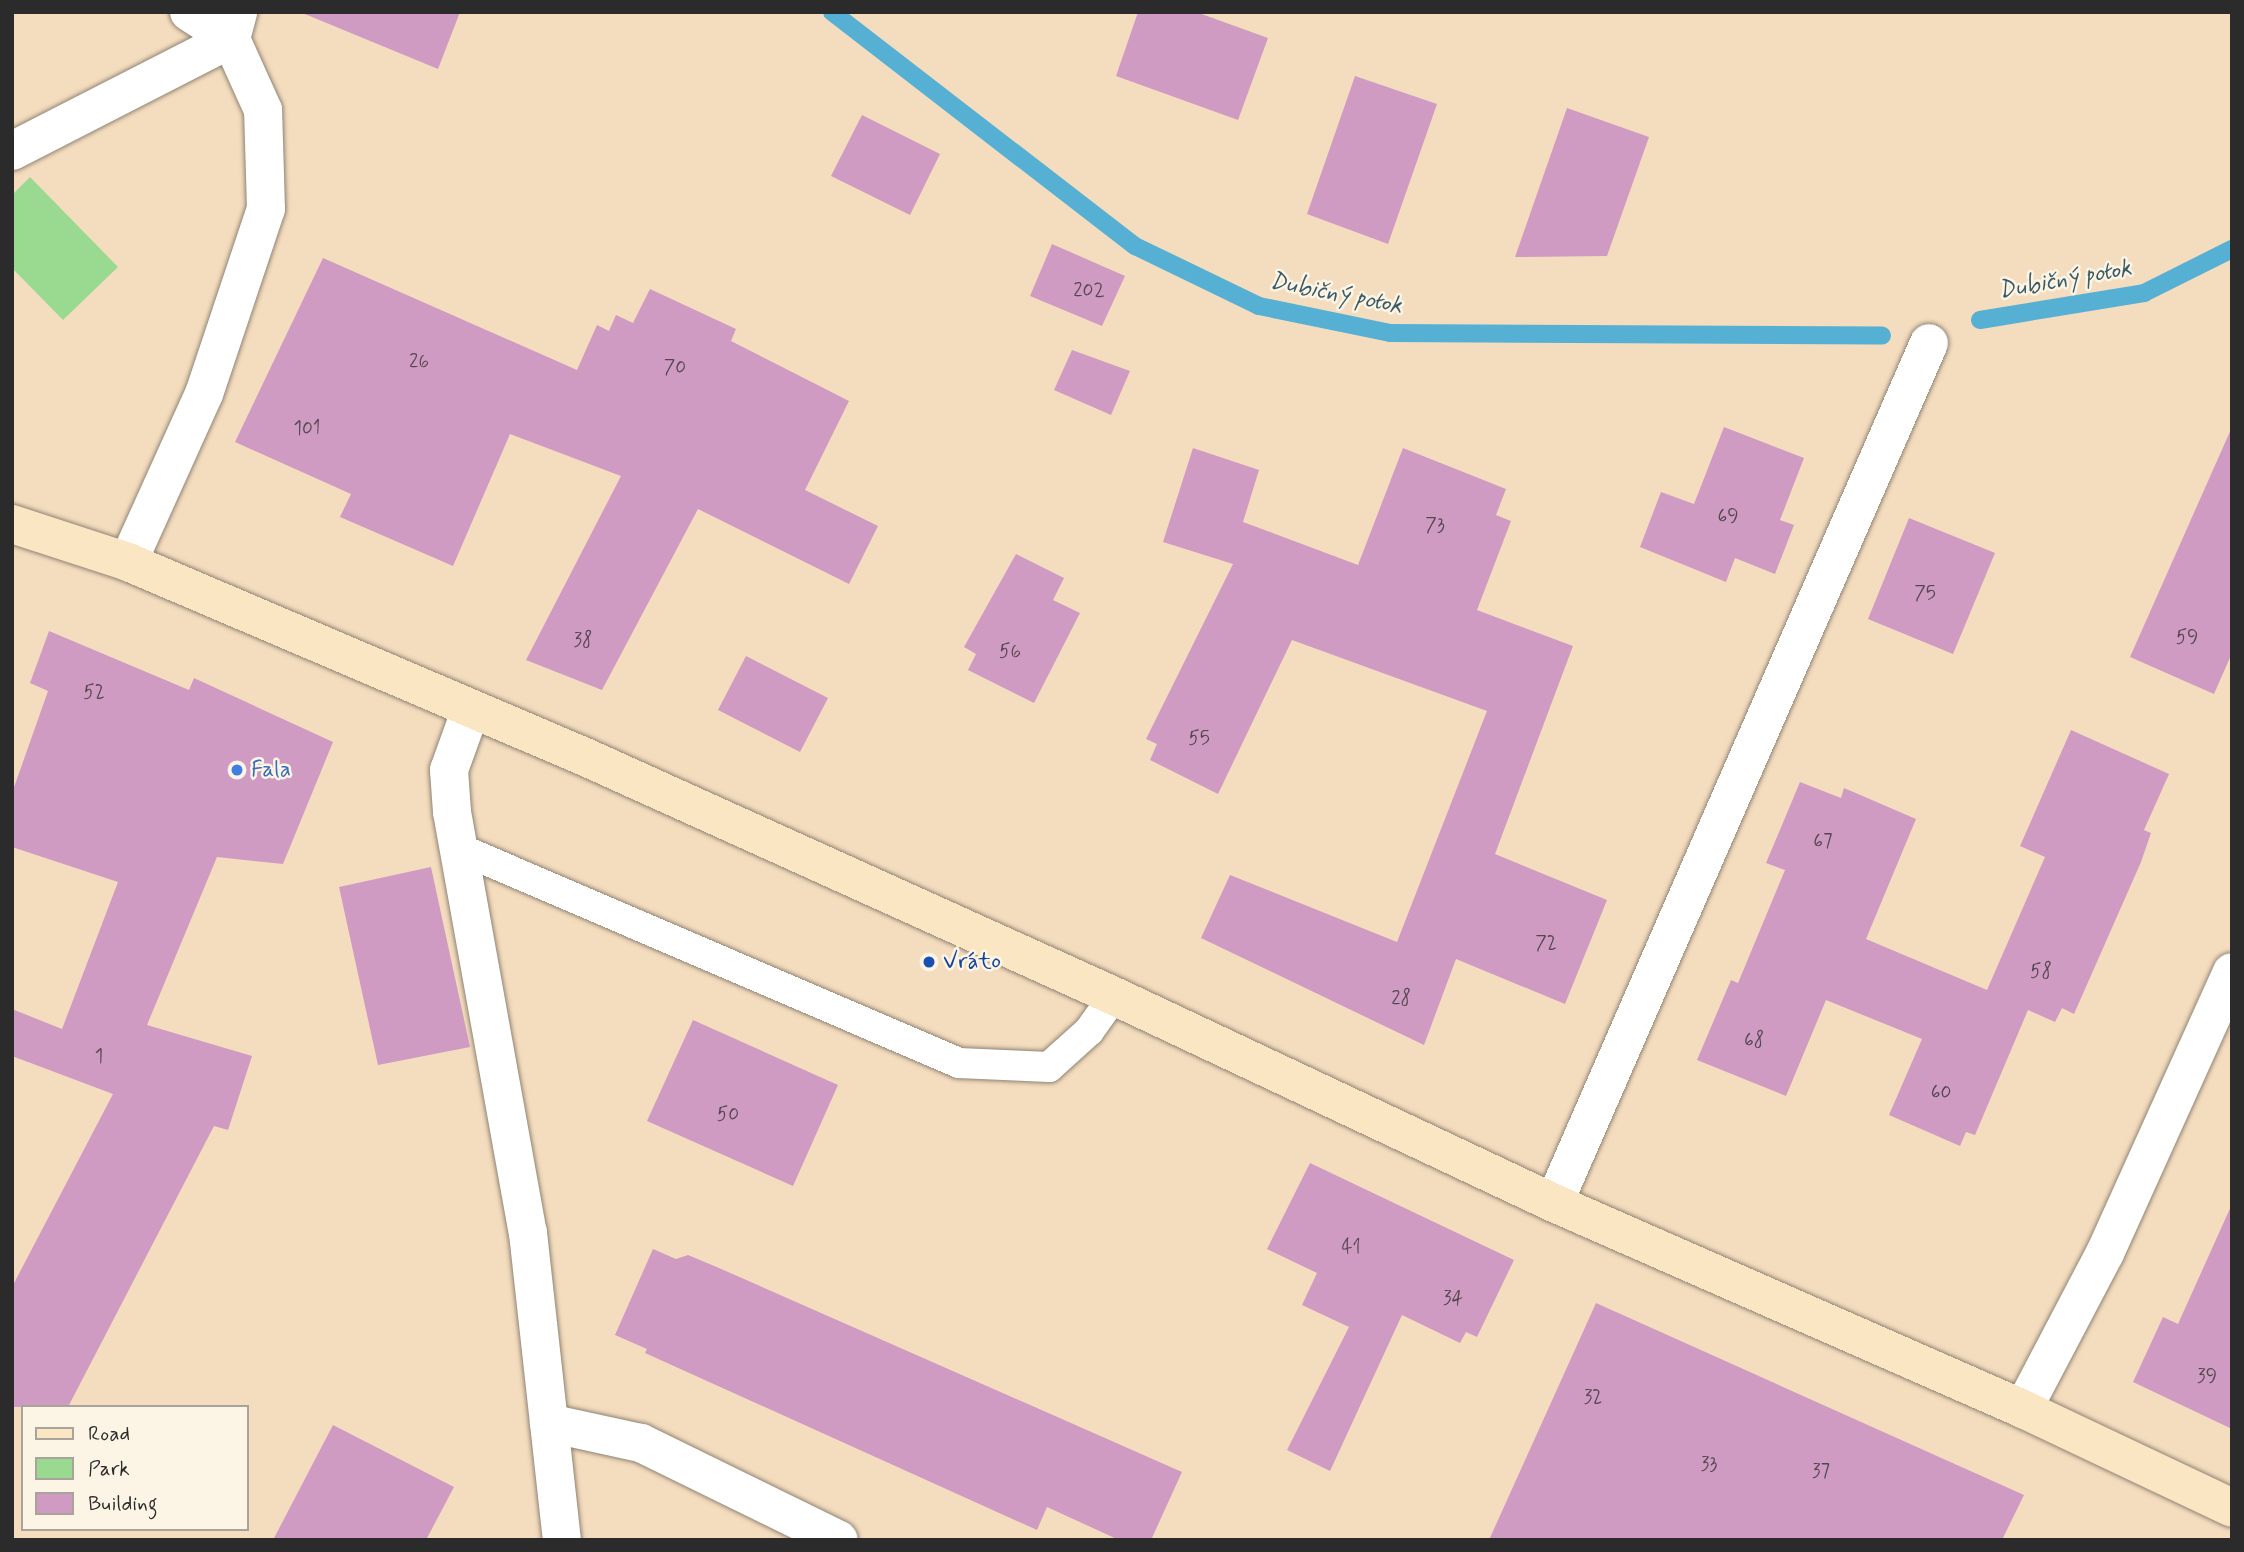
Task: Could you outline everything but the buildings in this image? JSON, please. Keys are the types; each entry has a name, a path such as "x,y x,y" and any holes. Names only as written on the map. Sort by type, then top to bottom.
{"main road":[{"path":"12,524 128,562 471,709 1114,996 1554,1203 2023,1409 2232,1508"}],"street":[{"path":"189,12 234,26"},
{"path":"12,151 234,26"},
{"path":"128,562 204,394 266,209 263,110 234,26"},
{"path":"1554,1203 1929,342"},
{"path":"471,709 449,770 458,848 528,1233 562,1540"},
{"path":"2023,1409 2105,1252 2232,972"},
{"path":"549,1423 641,1443 839,1540"}],"lane":[{"path":"458,848 959,1063 1049,1067 1089,1031 1114,996"}],"green space":[{"path":"30,177 118,267 63,320 12,268 12,195"}],"waterway":[{"name":"Dubičný potok","path":"832,12 1135,246 1259,306 1390,333 1882,336"},
{"name":"Dubičný potok","path":"1980,320 2144,293 2232,249"}],"place":[{"name":"Fala","path":"237,770"},
{"name":"Vráto","path":"929,962"}]}
